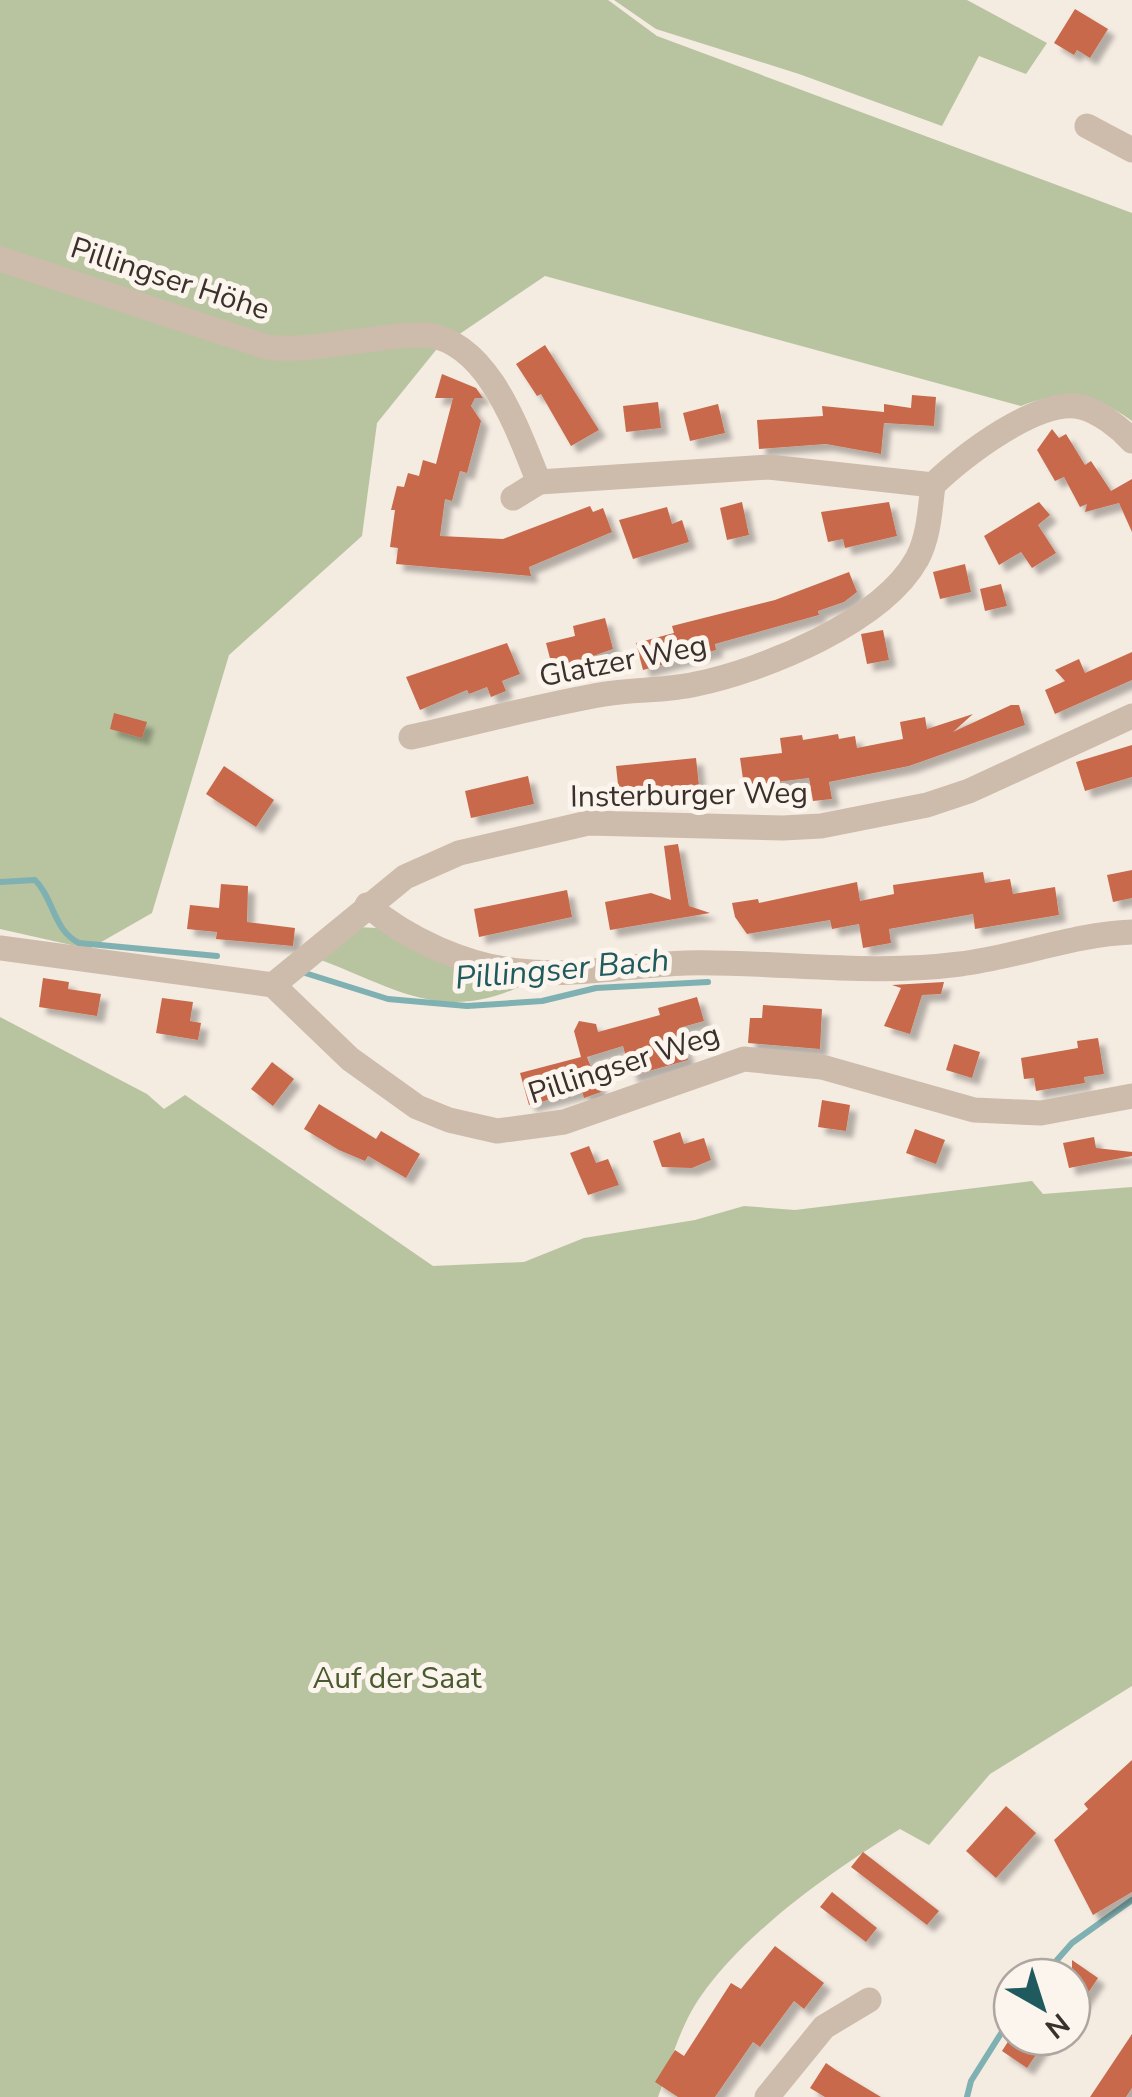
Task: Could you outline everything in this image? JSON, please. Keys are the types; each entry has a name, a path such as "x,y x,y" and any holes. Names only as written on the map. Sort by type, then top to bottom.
{"street":[{"path":"1087,126 1132,150"},
{"name":"Pillingser Höhe","path":"0,259 267,347 297,349 412,335 442,339 473,357 518,432 539,482"},
{"path":"513,498 539,482 769,467 933,485 947,471 1040,411 1080,406 1132,441"},
{"name":"Glatzer Weg","path":"411,737 604,694 695,684 774,660 840,627 902,580 918,557 933,485"},
{"name":"Insterburger Weg","path":"273,984 405,877 459,853 588,823 802,827 927,806 969,791 1132,716"},
{"path":"367,905 411,935 457,955 516,971 556,973 688,963 879,971 960,964 1132,932"},
{"path":"0,948 273,984"},
{"name":"Pillingser Weg","path":"273,984 350,1059 417,1107 449,1120 497,1131 528,1130 564,1122 744,1059 822,1066 974,1110 1041,1113 1132,1096"},
{"path":"768,2097 824,2027 869,2000"}],"green space":[{"path":"0,0 608,0 657,36 1132,213 1132,421 1105,404 1079,396 1052,397 1021,406 545,276 436,350 377,423 362,536 229,655 152,913 89,949 0,929"},
{"path":"614,0 967,0 1047,43 1026,74 979,56 942,126 799,74 656,29"},
{"path":"356,927 378,928 527,983 497,996 443,1001 393,989 313,957"},
{"name":"Auf der Saat","path":"0,1017 147,1094 164,1109 185,1095 433,1266 524,1262 584,1238 695,1220 744,1206 795,1210 1032,1181 1043,1194 1132,1187 1132,1686 990,1774 929,1845 900,1829 779,1914 750,1940 701,1996 681,2033 658,2097 0,2097"}],"building":[{"path":"1075,9 1108,29 1090,58 1077,50 1074,55 1054,43"},
{"path":"545,345 599,430 571,446 541,394 537,396 516,364"},
{"path":"442,374 476,388 483,398 475,398 471,406 481,421 467,473 460,471 452,501 445,499 440,536 503,539 590,506 593,512 603,508 612,532 529,567 531,576 396,564 398,548 390,547 395,510 391,510 397,486 404,487 408,473 419,476 423,460 436,464 453,398 435,398"},
{"path":"912,395 936,397 934,426 884,423 881,454 826,444 759,449 757,420 823,416 822,406 884,412 884,404 911,408"},
{"path":"658,402 661,428 626,432 623,406"},
{"path":"718,404 725,433 690,441 683,413"},
{"path":"1052,429 1059,438 1066,434 1085,465 1091,461 1111,491 1132,479 1132,532 1119,503 1085,512 1087,504 1080,507 1064,477 1055,481 1037,450"},
{"path":"742,502 749,535 727,540 720,508"},
{"path":"889,502 897,536 845,548 843,539 828,542 821,512"},
{"path":"1039,502 1050,515 1038,525 1056,553 1032,568 1021,552 999,565 984,536"},
{"path":"667,507 672,524 682,520 689,542 633,559 619,520"},
{"path":"965,564 971,592 940,599 933,572"},
{"path":"849,572 857,592 844,602 818,611 819,615 715,644 716,650 643,670 636,643 674,633 672,626 775,600"},
{"path":"1001,584 1007,606 985,611 980,589"},
{"path":"605,618 613,649 553,670 546,643 575,636 573,626"},
{"path":"883,630 889,660 867,664 861,634"},
{"path":"507,643 520,674 502,681 506,691 491,697 487,687 469,694 467,690 420,710 406,677"},
{"path":"1132,652 1132,680 1055,714 1045,690 1065,681 1055,670 1079,659 1085,673"},
{"path":"1011,705 1019,705 1025,725 909,766 829,782 832,799 813,801 809,778 744,786 740,758 782,753 780,738 855,736 857,748 903,739 900,722 925,717 927,729 973,714 953,732"},
{"path":"114,713 147,722 142,738 110,729"},
{"path":"1132,745 1132,777 1085,791 1076,762"},
{"path":"696,758 699,786 619,794 616,766"},
{"path":"224,766 274,800 256,827 206,794"},
{"path":"528,776 534,804 471,818 465,791"},
{"path":"678,844 689,906 710,913 610,930 605,902 651,893 671,900 664,846"},
{"path":"1132,870 1132,898 1113,902 1107,875"},
{"path":"983,872 985,883 1010,879 1013,894 1055,887 1059,915 975,929 973,914 889,929 891,943 863,948 859,924 832,929 830,920 747,934 735,917 732,903 758,899 759,903 857,882 860,901 894,894 893,885"},
{"path":"221,884 248,886 247,922 295,928 293,946 216,939 217,932 187,929 190,905 219,908"},
{"path":"567,890 572,917 479,937 474,909"},
{"path":"43,978 69,982 68,989 101,994 97,1016 39,1007"},
{"path":"944,982 941,994 922,995 910,1034 884,1026 901,988 892,985"},
{"path":"697,997 704,1021 679,1028 688,1060 631,1076 623,1046 587,1057 601,1092 584,1098 582,1091 529,1105 520,1073 581,1057 574,1031 579,1021 596,1024 598,1032 660,1015 658,1008"},
{"path":"162,998 193,1002 190,1021 201,1023 198,1040 156,1033"},
{"path":"763,1005 822,1009 820,1049 748,1043 750,1018 762,1018"},
{"path":"1098,1038 1104,1074 1084,1077 1085,1083 1036,1091 1034,1078 1024,1079 1021,1058 1078,1048 1077,1041"},
{"path":"954,1044 980,1052 972,1078 946,1070"},
{"path":"272,1062 294,1079 273,1106 251,1089"},
{"path":"822,1100 850,1105 846,1131 818,1127"},
{"path":"319,1104 376,1139 381,1131 420,1154 406,1178 368,1156 365,1161 339,1150 304,1129"},
{"path":"915,1129 945,1140 936,1164 906,1153"},
{"path":"680,1132 684,1144 704,1138 711,1160 692,1168 662,1167 653,1141"},
{"path":"1094,1137 1096,1148 1132,1152 1132,1156 1069,1168 1063,1143"},
{"path":"589,1146 596,1163 608,1159 619,1185 588,1195 570,1153"},
{"path":"1132,1760 1132,1892 1093,1915 1054,1840 1088,1809 1084,1804"},
{"path":"1006,1806 1036,1833 996,1878 966,1851"},
{"path":"863,1852 939,1911 927,1925 851,1867"},
{"path":"832,1892 877,1928 866,1942 820,1907"},
{"path":"775,1946 824,1983 804,2009 794,2001 760,2047 753,2042 715,2097 678,2097 655,2082 675,2050 684,2056 731,1983 741,1989"},
{"path":"1132,2034 1132,2088 1126,2097 1090,2097"},
{"path":"1011,2057 1034,2057 1027,2068"},
{"path":"826,2063 881,2097 825,2097 810,2088"}],"waterway":[{"name":"Pillingser Bach","path":"0,882 35,880 64,930 79,943 217,956"},
{"name":"Pillingser Bach","path":"305,973 388,999 467,1006 542,1001 596,988 708,982"},
{"path":"1060,1957 1072,1943 1132,1900"},
{"path":"967,2097 971,2081 992,2048"}]}
